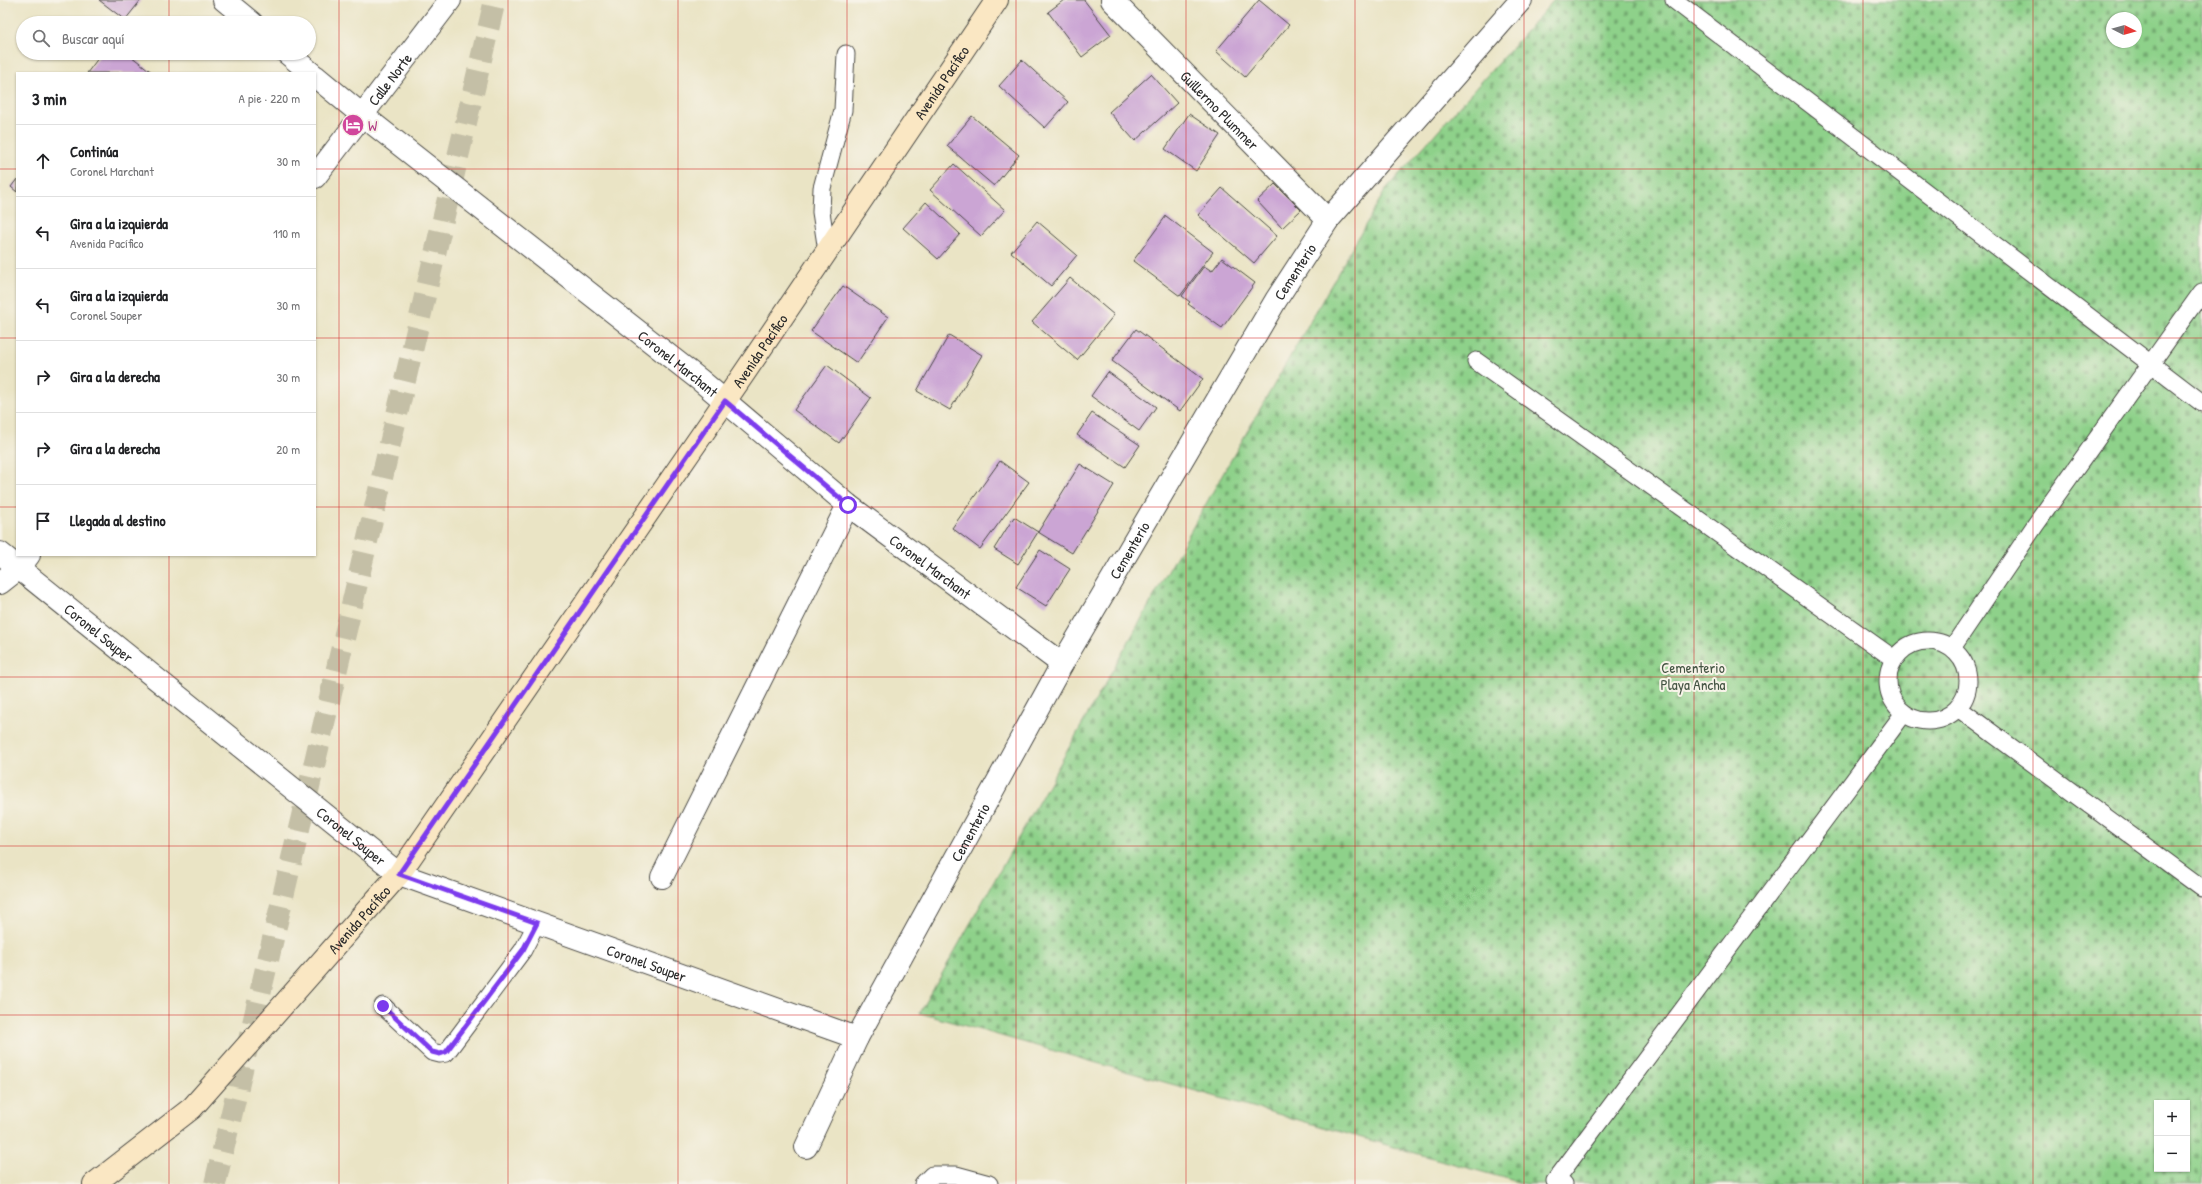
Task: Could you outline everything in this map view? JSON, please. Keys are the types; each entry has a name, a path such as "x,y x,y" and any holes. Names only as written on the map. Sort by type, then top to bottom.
{"street":[{"path":"224,0 243,16"},
{"name":"Calle Norte","path":"316,176 450,0"},
{"name":"Avenida Pacífico","path":"94,1184 192,1108 399,874 725,401 997,0"},
{"name":"Guillermo Plummer","path":"1112,0 1328,220"},
{"name":"Cementerio","path":"806,1147 856,1038 1062,664 1276,300 1328,220 1521,0"},
{"path":"296,60 310,72"},
{"name":"Coronel Marchant","path":"316,77 362,115 725,401 848,505 1062,664"},
{"path":"662,877 848,505"},
{"name":"Coronel Souper","path":"0,554 24,562 399,874 856,1038"},
{"path":"0,583 24,562"}],"lane":[{"path":"1674,0 2150,365 2202,403"},
{"path":"827,251 821,212 822,188 844,110 846,54"},
{"path":"1952,648 2036,524 2202,292"},
{"path":"1476,361 1894,659"},
{"path":"1921,641 1938,642 1952,648 1963,661 1968,676 1966,693 1958,708 1947,717 1932,721 1917,720 1904,713 1894,702 1888,688 1888,673 1894,659 1905,647 1921,641"},
{"path":"1958,708 2202,888"},
{"path":"1564,1184 1555,1181 1904,713"},
{"path":"383,1006 432,1052 440,1054 446,1052 523,950 537,923"},
{"path":"923,1184 932,1175 956,1175 989,1184"}],"green space":[{"name":"Cementerio Playa Ancha","path":"1554,0 2202,0 2202,1184 1525,1184 920,1013 1216,486 1386,189"}],"building":[{"path":"99,0 141,0 128,16 120,16"},
{"path":"1064,0 1084,0 1111,35 1082,57 1048,12"},
{"path":"1259,0 1289,25 1245,77 1216,51"},
{"path":"97,60 136,60 152,72 88,72"},
{"path":"1022,60 1068,102 1045,128 999,86"},
{"path":"1151,74 1177,103 1135,141 1109,112"},
{"path":"1189,114 1220,135 1196,171 1165,149"},
{"path":"972,116 1019,155 994,186 947,146"},
{"path":"954,164 1005,210 981,236 930,190"},
{"path":"16,180 16,191 11,187"},
{"path":"1275,184 1301,210 1282,228 1257,201"},
{"path":"1222,188 1277,236 1254,263 1198,215"},
{"path":"926,202 960,234 938,259 903,228"},
{"path":"1166,216 1213,252 1180,296 1133,261"},
{"path":"1037,221 1077,255 1051,286 1011,252"},
{"path":"1222,258 1255,283 1222,328 1188,304 1190,302 1182,296 1204,266 1212,271"},
{"path":"1070,278 1114,315 1077,360 1032,322"},
{"path":"843,286 888,317 857,363 811,331"},
{"path":"1136,329 1203,379 1180,411 1112,361"},
{"path":"949,335 982,355 950,410 917,391"},
{"path":"827,365 871,398 839,443 794,410"},
{"path":"1108,372 1156,407 1139,431 1091,396"},
{"path":"1092,413 1140,445 1125,467 1077,435"},
{"path":"1000,461 1029,482 980,549 952,528"},
{"path":"1080,464 1114,485 1072,553 1038,532"},
{"path":"1014,517 1038,532 1018,564 994,549"},
{"path":"1040,550 1070,569 1046,606 1016,587"}],"tunnel":[{"path":"215,1184 495,0"}],"place":[{"name":"W","path":"353,125"}],"route":[{"path":"383,1006 432,1052 440,1054 446,1052 523,950 537,923 399,874 420,846 725,401 848,505"}]}
